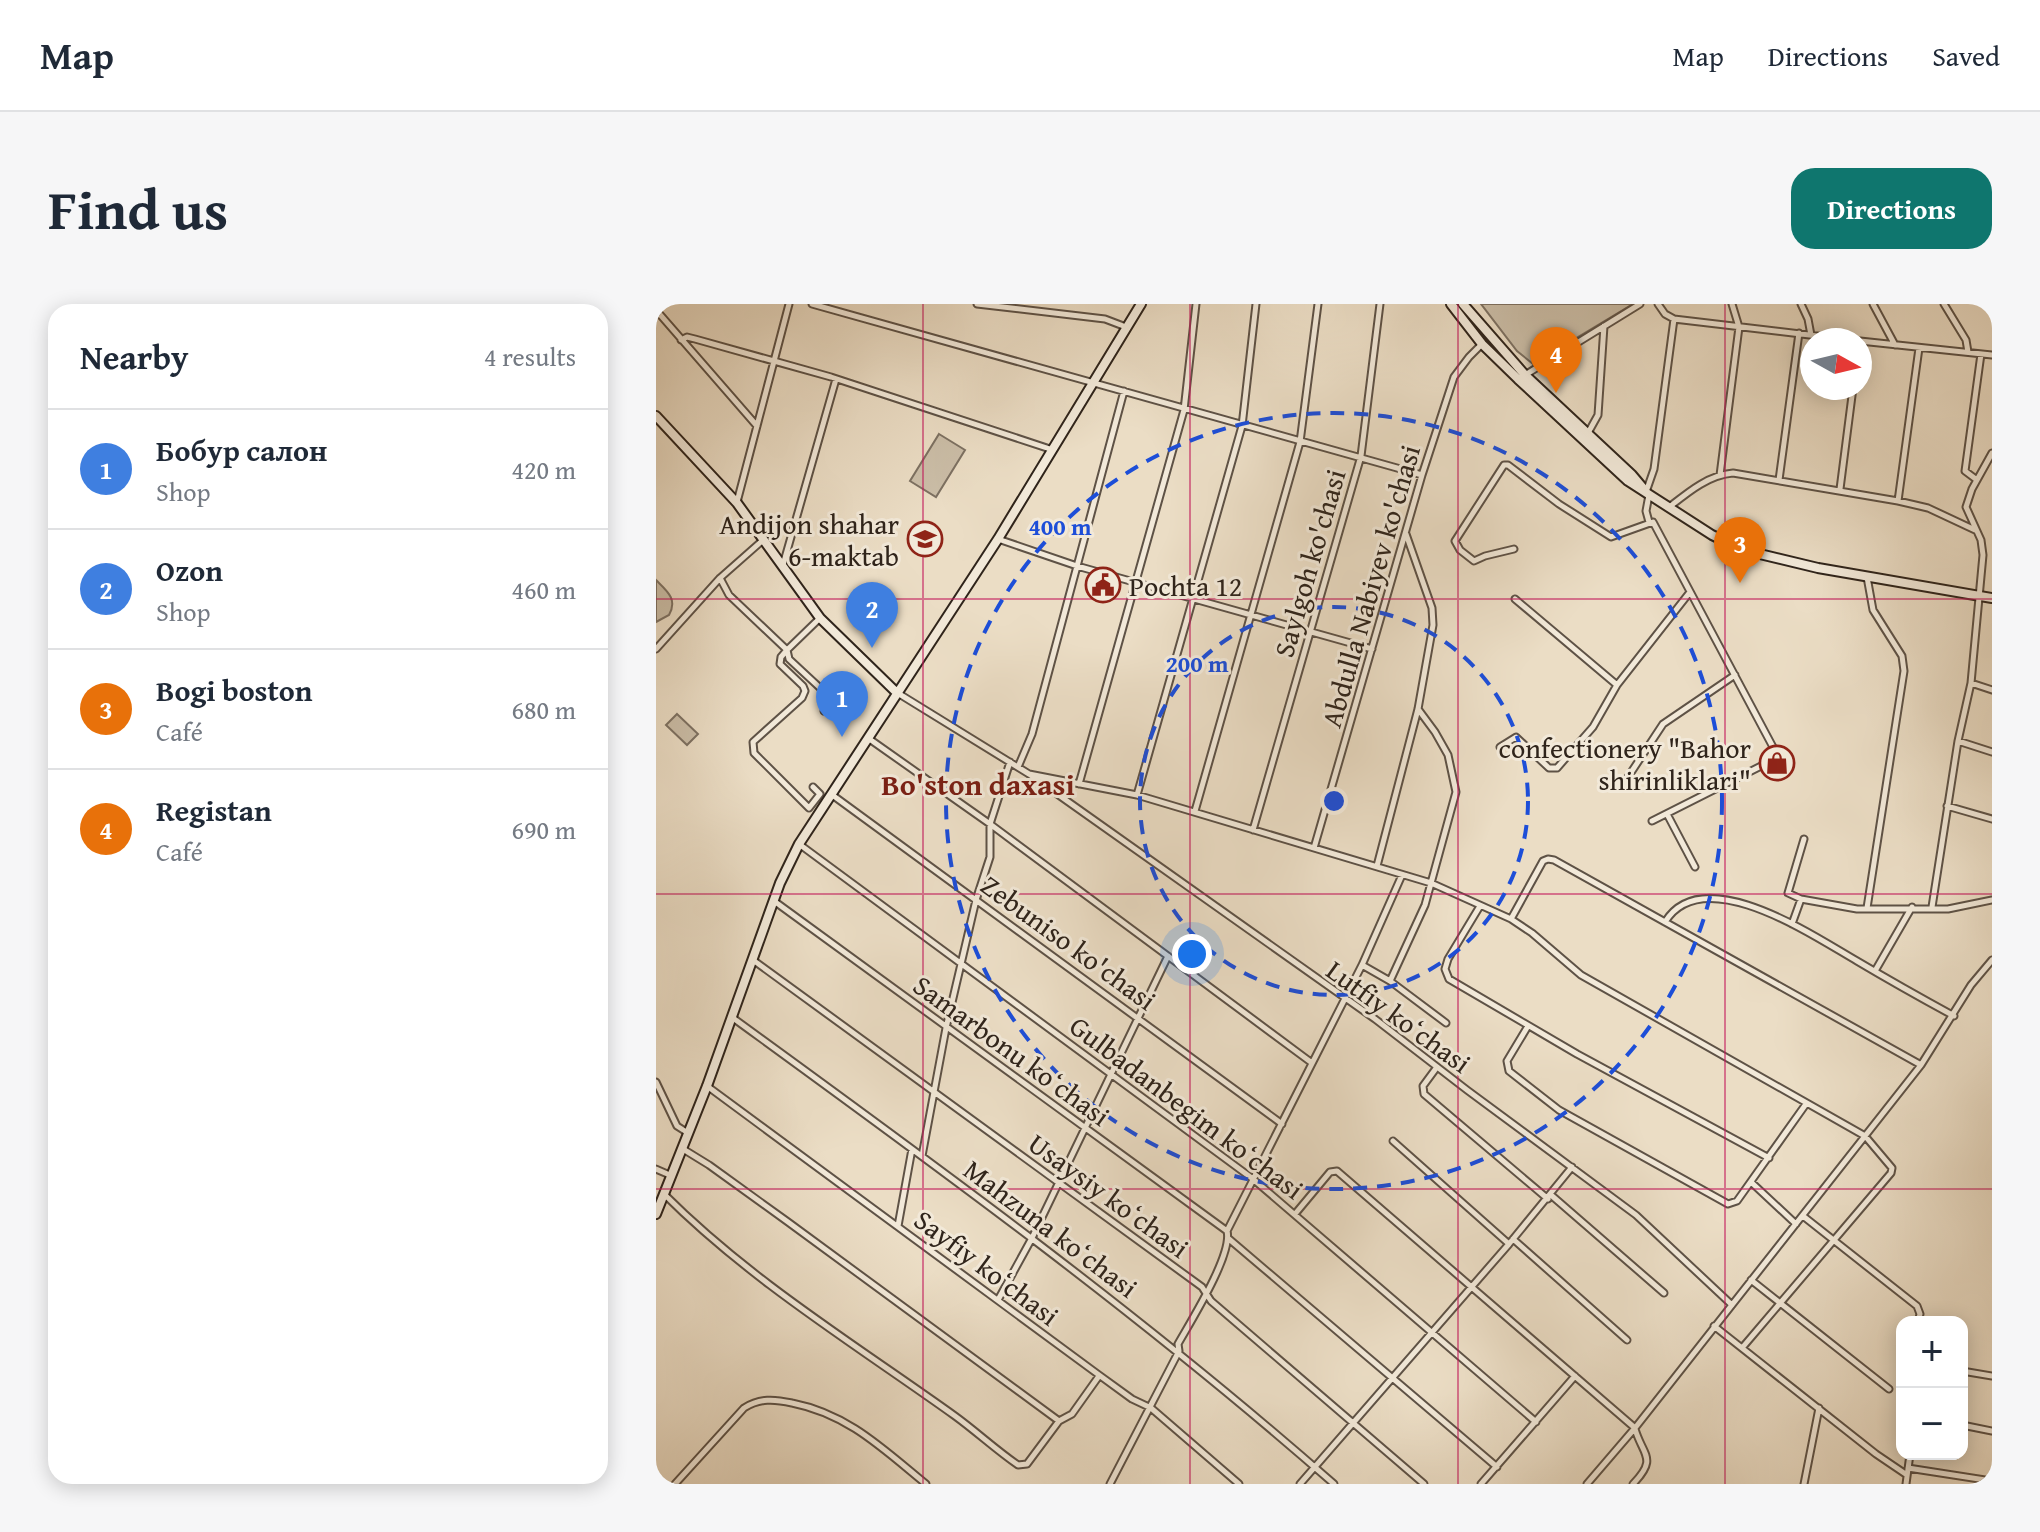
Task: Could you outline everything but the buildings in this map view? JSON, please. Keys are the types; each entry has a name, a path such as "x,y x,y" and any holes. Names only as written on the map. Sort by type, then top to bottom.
{"main road":[{"path":"656,1214 733,1018 774,901 799,844 998,539 1141,304"},
{"path":"1451,304 1482,344 1628,481 1712,535 1743,550 1818,568 1992,598"},
{"path":"1463,304 1525,375 1632,475 1647,493"},
{"path":"656,416 737,503 820,618 896,692"}],"street":[{"path":"737,503 789,304"},
{"path":"812,304 1092,385 1124,391 1422,475"},
{"path":"977,304 1105,319 1126,328"},
{"path":"1079,784 1184,410 1196,304"},
{"path":"1137,795 1242,426 1256,304"},
{"path":"1195,812 1300,442 1318,304"},
{"name":"Saylgoh ko'chasi","path":"1253,830 1361,456 1380,304"},
{"path":"1525,375 1640,304"},
{"path":"1658,304 1665,314 1674,319 1799,333 1779,480"},
{"path":"1720,475 1739,327 1732,304"},
{"path":"1801,304 1809,328"},
{"path":"1873,304 1896,346"},
{"path":"1944,304 1966,340 1968,352"},
{"path":"656,310 757,426"},
{"path":"1649,522 1647,493 1654,469 1674,319"},
{"path":"1588,434 1598,415 1604,325"},
{"path":"681,340 687,337 836,379 1053,450"},
{"path":"1872,343 1992,355"},
{"name":"Abdulla Nabiyev ko'chasi","path":"1314,848 1422,475 1454,377 1482,344"},
{"path":"1898,501 1919,348"},
{"path":"1977,480 1967,474 1965,467 1981,354"},
{"path":"783,565 836,379"},
{"path":"1018,768 1032,734 1124,391"},
{"path":"1840,489 1851,400"},
{"path":"1932,907 1958,741 1971,683 1979,596 1982,547 1966,507 1992,453"},
{"path":"1514,549 1474,561 1460,550 1455,541 1504,465 1510,466 1559,504 1611,537 1649,522 1656,525 1774,749 1771,761 1652,821"},
{"path":"1668,508 1691,490 1720,475 1733,473 1840,489 1928,508 1976,530"},
{"path":"1377,866 1418,709 1433,616 1405,534"},
{"path":"998,539 1077,566 1372,649"},
{"path":"656,649 720,578 763,540"},
{"path":"1867,576 1873,610 1902,656 1904,671 1867,908"},
{"path":"720,578 729,595 787,650 789,659 832,699 836,709 824,711"},
{"path":"1500,747 1516,737 1549,768 1557,768 1593,727 1617,685 1690,592"},
{"path":"1515,599 1617,685"},
{"path":"813,787 820,794 809,808 752,748 753,742 802,698 805,691 803,686 780,664 781,657 820,618"},
{"path":"1628,777 1663,724 1735,675"},
{"path":"1971,683 1992,690"},
{"path":"896,692 1029,774 1137,795 1377,866 1431,883 1511,919 1581,975 1865,1136 1889,1163 1891,1173 1778,1302 1742,1348"},
{"path":"1390,981 1425,905 1456,792 1448,755 1418,709"},
{"path":"867,737 990,824 1312,1063"},
{"path":"1958,741 1992,752"},
{"path":"922,1156 946,1028 976,900 990,857 990,824 1010,762"},
{"name":"Lutfiy koʻchasi","path":"1029,774 1375,1019 1636,1215 1732,1305"},
{"name":"Zebuniso ko'chasi","path":"831,793 1282,1124"},
{"path":"1947,806 1992,819"},
{"path":"1667,814 1695,867"},
{"path":"1804,839 1788,893 1801,899 1837,907 1948,909 1992,900"},
{"name":"Gulbadanbegim koʻchasi","path":"799,844 1253,1179 1536,1422"},
{"path":"1511,919 1543,861 1548,859 1921,1065"},
{"path":"1121,1484 1112,1481 1179,1351 1178,1344 1228,1246 1228,1235 1253,1179 1362,965 1402,875"},
{"path":"1665,922 1671,912 1681,905 1705,898 1730,900 1758,908 1954,1016"},
{"path":"1792,924 1801,899"},
{"name":"Samarbonu koʻchasi","path":"774,901 1228,1235 1497,1467"},
{"path":"1480,906 1448,959 1446,975 1528,1026 1769,1158"},
{"path":"1875,971 1912,907"},
{"path":"998,1300 1032,1238 1168,956"},
{"name":"Usaysiy koʻchasi","path":"753,960 1202,1287 1211,1301 1424,1484"},
{"path":"1587,1484 1635,1428 1921,1065 1971,985 1992,960"},
{"path":"1362,965 1390,981 1446,1023"},
{"name":"Mahzuna koʻchasi","path":"733,1018 1032,1238 1179,1351 1334,1484"},
{"path":"1528,1026 1507,1066 1559,1110 1728,1204 1737,1201 1806,1104"},
{"path":"1437,1067 1423,1086 1424,1094 1664,1293"},
{"path":"656,1082 677,1126 689,1134"},
{"name":"Sayfiy koʻchasi","path":"707,1086 1132,1399 1151,1408 1239,1484"},
{"path":"1393,1141 1627,1340"},
{"path":"683,1149 743,1189 1059,1421"},
{"path":"898,1226 912,1149"},
{"path":"1300,1484 1511,1242 1572,1167"},
{"path":"656,1169 672,1176"},
{"path":"1295,1214 1330,1172 1337,1171 1635,1428 1648,1459 1641,1476 1633,1484"},
{"path":"1751,1182 1796,1224"},
{"path":"664,1194 718,1243 792,1302 957,1418 1018,1465 1027,1464 1059,1421 1072,1414 1099,1375"},
{"path":"1803,1216 1917,1306 1920,1316"},
{"path":"1751,1280 1889,1389"},
{"path":"1714,1326 1908,1472 1992,1481"},
{"path":"1968,1372 1992,1376"},
{"path":"1481,1484 1575,1376"},
{"path":"675,1484 736,1415 752,1403 763,1400 807,1406 839,1418 863,1433 926,1484"},
{"path":"1804,1484 1819,1408"},
{"path":"1968,1426 1992,1431"},
{"path":"1906,1484 1909,1460"},
{"path":"1641,1476 1645,1483"}],"shaded area":[{"path":"1481,304 1633,304 1533,364 1517,351"},
{"path":"939,434 965,450 936,497 910,481"},
{"path":"656,580 670,596 672,604 669,615 656,622"},
{"path":"677,714 698,734 687,745 666,725"}],"place":[{"name":"Registan","path":"1556,393"},
{"name":"Andijon shahar 6-maktab","path":"925,539"},
{"name":"Bogi boston","path":"1740,583"},
{"name":"Pochta 12","path":"1103,585"},
{"name":"Ozon","path":"872,648"},
{"name":"Бобур салон","path":"842,737"},
{"name":"confectionery \"Bahor shirinliklari\"","path":"1777,763"}],"district":[{"name":"Bo'ston daxasi","path":"978,784"}]}
